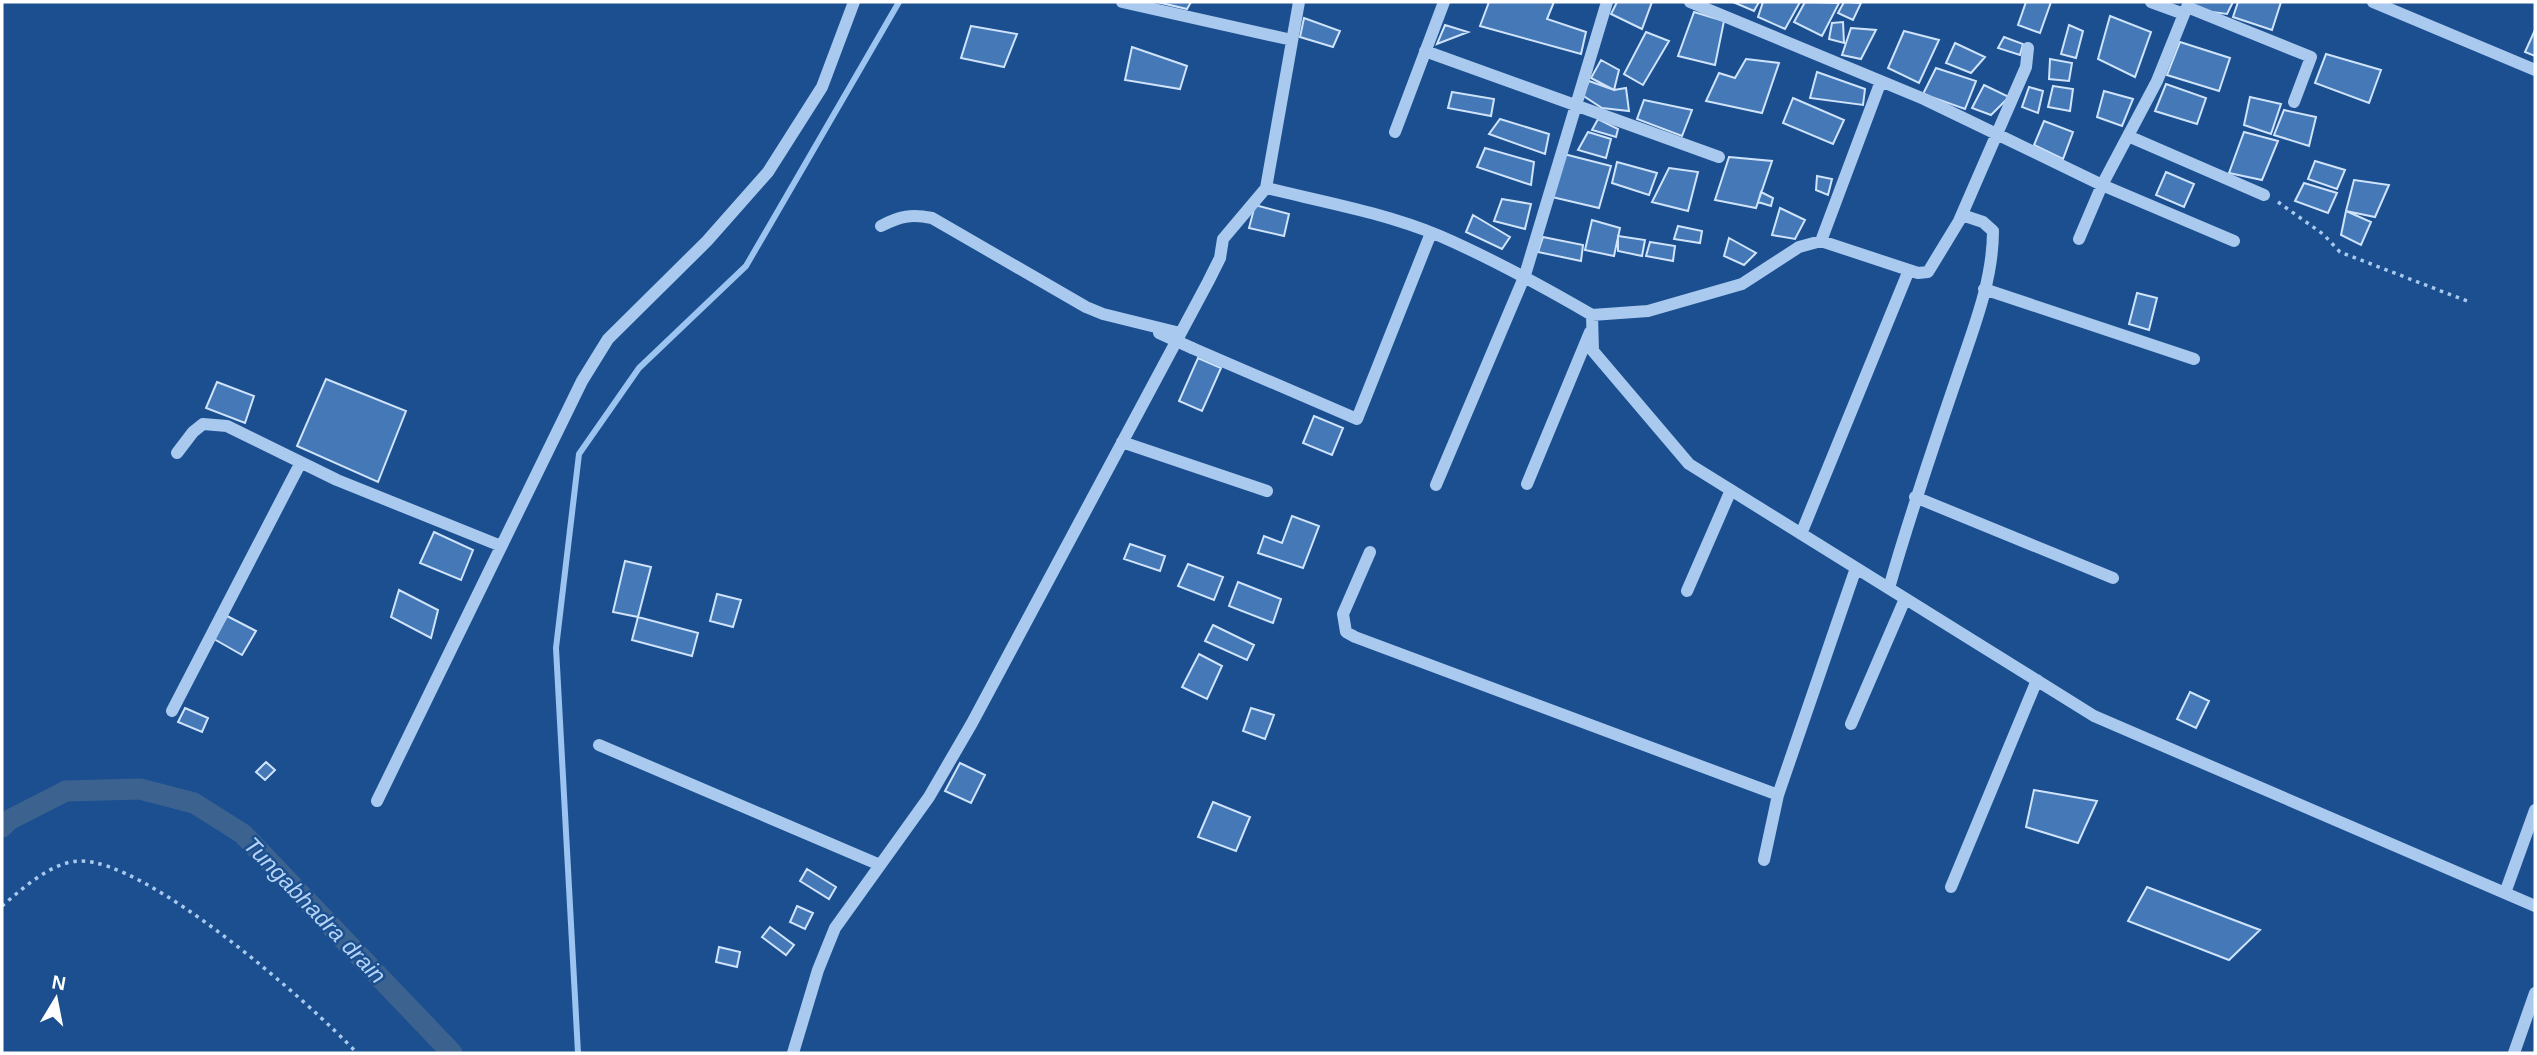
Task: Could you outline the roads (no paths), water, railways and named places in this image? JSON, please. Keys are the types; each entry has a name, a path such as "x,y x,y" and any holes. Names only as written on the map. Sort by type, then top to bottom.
{"street":[{"path":"377,801 582,381 608,339 707,241 768,172 822,87 853,2"},
{"path":"1122,2 1292,40"},
{"path":"793,1053 818,971 835,928 929,797 972,723 1220,258 1223,239 1266,188 1299,2"},
{"path":"1395,132 1444,2"},
{"path":"1436,485 1525,275 1606,2"},
{"path":"1690,2 1881,81 2102,185 2234,241"},
{"path":"2151,2 2186,8 2311,57 2294,102"},
{"path":"2373,2 2535,71"},
{"path":"2079,239 2102,185 2157,81 2186,8"},
{"path":"1266,188 1372,213 1431,233 1525,275 1592,320 1648,311 1742,284 1799,247 1821,242 1909,270 1928,272 1962,215 2026,67 2028,48"},
{"path":"1425,51 1719,157"},
{"path":"1821,242 1881,81"},
{"path":"2128,136 2264,195"},
{"path":"881,226 897,217 913,214 932,218 1086,307 1138,324 1357,419 1431,233"},
{"path":"1889,588 1915,497 1984,289 1993,254 1993,231 1983,222 1962,215"},
{"path":"1801,534 1909,270"},
{"path":"1984,289 2194,359"},
{"path":"1527,484 1592,320"},
{"path":"1592,320 1593,351 1689,464 1905,599 2094,716 2535,906"},
{"path":"1138,324 1180,333"},
{"path":"177,453 192,432 203,424 215,423 300,464 501,546"},
{"path":"1122,442 1267,491"},
{"path":"172,711 300,464"},
{"path":"1687,591 1731,490"},
{"path":"1915,497 2113,578"},
{"path":"1370,552 1343,614 1346,632 1354,637 1778,795"},
{"path":"1764,860 1778,795 1856,568"},
{"path":"1851,724 1905,599"},
{"path":"1951,887 2037,680"},
{"path":"599,745 880,865"},
{"path":"2505,893 2535,810"},
{"path":"2514,1053 2535,993"}],"waterway":[{"path":"578,1053 556,648 579,454 639,368 746,266 899,2"},
{"name":"Tungabhadra drain","path":"2,827 9,820 66,791 140,789 194,803 243,834 452,1053"}]}
